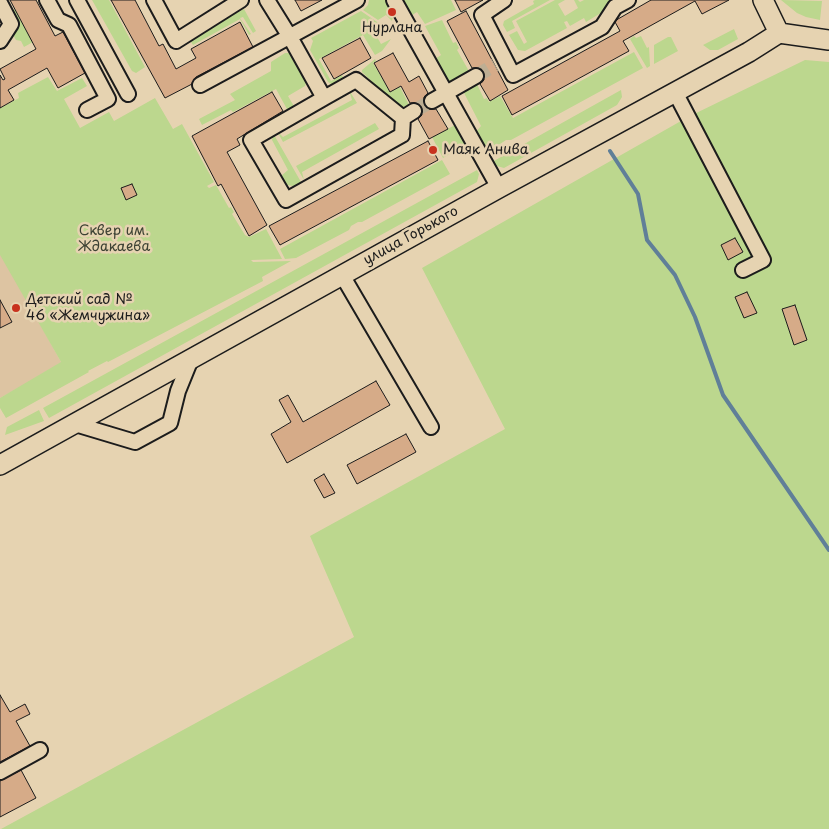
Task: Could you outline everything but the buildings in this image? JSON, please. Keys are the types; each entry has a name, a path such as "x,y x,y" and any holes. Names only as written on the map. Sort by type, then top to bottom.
{"main road":[{"path":"763,0 779,33 829,40"},
{"name":"улица Горького","path":"0,465 748,52 779,33"}],"street":[{"path":"46,0 58,20 69,25 108,99 87,110"},
{"path":"77,0 128,94"},
{"path":"154,0 176,41 242,0"},
{"path":"267,0 324,98"},
{"path":"200,85 357,0"},
{"path":"394,0 499,188"},
{"path":"504,0 482,15 500,62 513,75 602,27 615,7 628,0"},
{"path":"0,3 11,24 0,41"},
{"path":"432,101 476,76"},
{"path":"356,80 408,114 402,135 286,200 251,140 324,98 356,80"},
{"path":"675,92 763,260 743,270"},
{"path":"342,275 431,427"},
{"path":"76,424 135,442 170,423 178,390 191,359"},
{"path":"0,772 40,750"}],"shaded area":[{"name":"Детский сад № 46 «Жемчужина»","path":"0,251 62,364 0,398"}],"green space":[{"path":"92,0 109,0 145,67 136,73 132,71"},
{"path":"369,0 388,0 394,12 392,21 386,15 378,20 363,10 368,5"},
{"path":"400,0 451,0 456,10 425,24 417,12 409,17"},
{"path":"550,0 512,21 515,28 507,32 503,25 504,21 534,4 533,1"},
{"path":"555,0 565,0 558,4 565,16 578,8 574,0 580,2 584,0 614,0 609,8 586,22 584,18 570,26 567,21 564,22 567,28 525,51 518,50 509,35 517,31 524,44 527,42 516,21"},
{"path":"781,0 822,1 820,20 797,13"},
{"path":"18,8 33,42 24,47 21,41 16,40 3,17 4,14"},
{"path":"244,9 256,31 253,33 243,17 240,18 251,34 249,35 240,19 193,45 188,38"},
{"path":"361,11 380,24 372,28 381,44 391,39 382,51 375,55 363,35 319,59 331,81 342,75 343,78 334,85 331,84 328,82 310,50 313,41 311,38"},
{"path":"442,20 453,43 456,42 459,48 457,50 470,73 452,82 443,79 432,61 441,55 425,26"},
{"path":"734,29 738,39 718,50 710,50 703,45"},
{"path":"634,36 636,38 641,36 647,48 649,47 650,66 647,68 630,39"},
{"path":"671,37 678,51 654,64 654,45"},
{"path":"634,52 643,68 511,140 506,140 485,154 474,134 481,126 463,91 475,80 484,99 487,98 489,102 500,96 513,118"},
{"path":"285,53 289,53 297,68 300,67 305,75 303,77 306,83 305,86 288,96 295,108 288,111 276,89 233,112 231,110 202,125 199,119 235,100 230,94 271,71 271,62"},
{"path":"375,59 376,61 373,63 390,92 400,87 409,105 403,107 396,105 362,72"},
{"path":"805,60 829,62 829,829 1,829 354,637 310,536 505,429 422,268 688,117"},
{"name":"Сквер им. Ждакаева","path":"48,77 57,91 82,78 87,86 64,99 80,128 109,112 114,121 155,98 173,129 182,124 214,182 207,186 209,188 216,185 229,208 231,207 234,212 232,214 245,235 249,237 266,229 282,259 251,260 253,262 291,261 262,277 263,281 88,371 6,418 0,408 0,398 61,362 0,255 0,108 19,98 18,93"},
{"path":"349,90 357,103 283,142 277,131 283,137 352,100"},
{"path":"621,90 622,97 617,105 504,168 492,162"},
{"path":"375,123 379,129 302,172 304,180 296,166"},
{"path":"459,123 468,143 443,158 432,137"},
{"path":"273,133 301,182 293,186 287,185 281,176 288,170 272,140"},
{"path":"442,160 450,174 362,222 358,222 351,226 349,230 296,258 285,259 280,249"},
{"path":"477,170 479,174 477,182 49,418 43,408"},
{"path":"39,410 44,421 5,435 7,427"}],"waterway":[{"path":"610,151 638,194 647,240 675,275 695,317 723,395 829,550"}],"tunnel":[{"path":"476,76 495,65"},
{"path":"414,111 432,101"}],"place":[{"name":"Нурлана","path":"392,12"},
{"name":"Маяк Анива","path":"433,150"},
{"name":"Детский сад № 46 «Жемчужина»","path":"16,308"}]}
